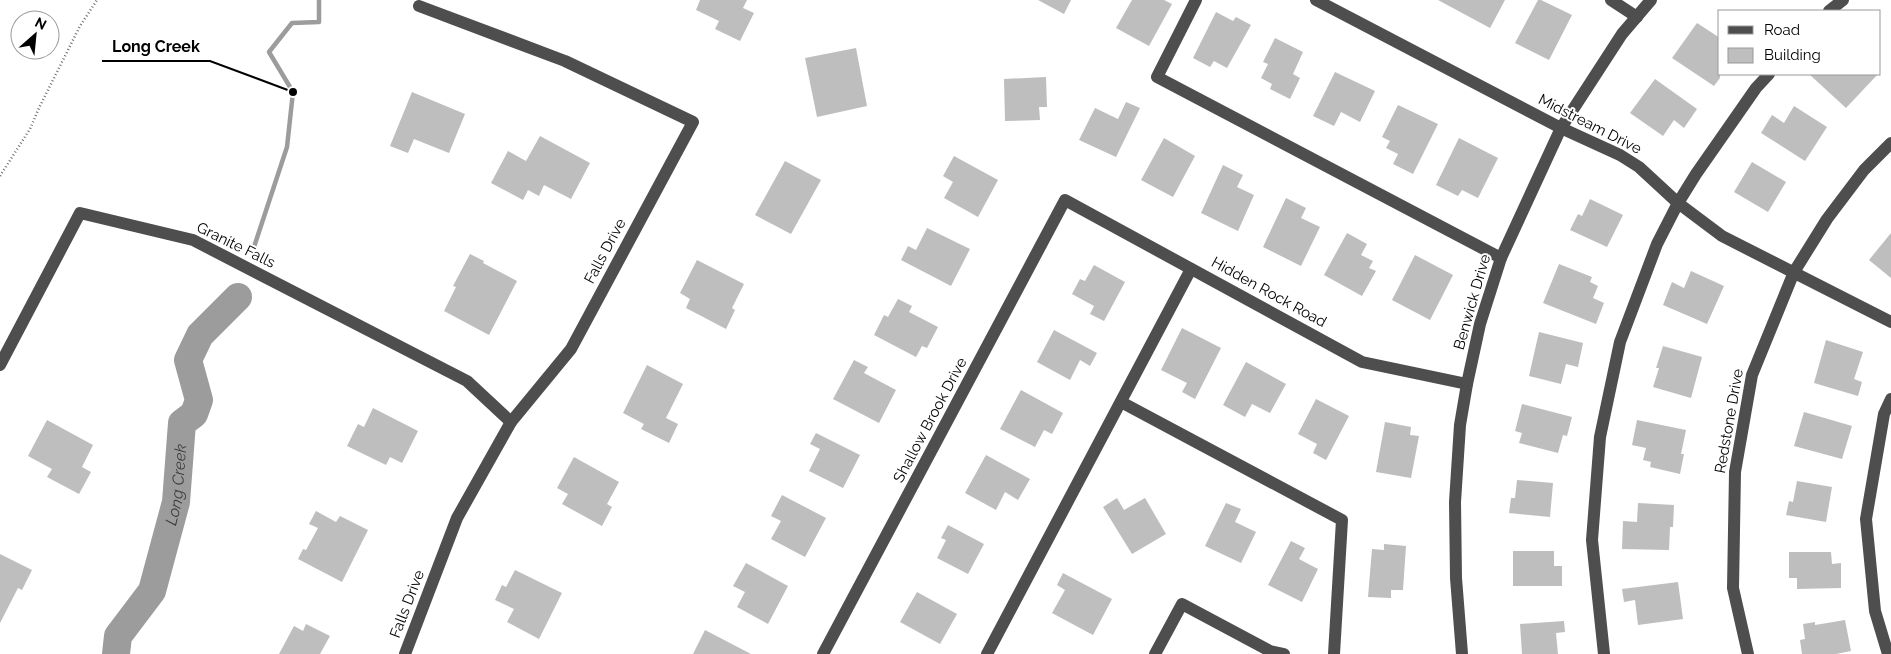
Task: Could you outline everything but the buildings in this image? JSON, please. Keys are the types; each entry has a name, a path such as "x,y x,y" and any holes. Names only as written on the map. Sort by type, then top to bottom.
{"street":[{"path":"1196,0 1157,77 1500,258"},
{"name":"Midstream Drive","path":"1316,0 1560,128 1626,159 1639,167 1678,203 1722,236 1891,322"},
{"path":"1611,0 1637,17"},
{"name":"Benwick Drive","path":"1462,654 1456,578 1455,502 1460,425 1480,324 1500,258 1560,128 1622,34 1651,0"},
{"path":"1830,10 1843,0"},
{"name":"Falls Drive","path":"405,654 457,518 511,422 571,349 693,122 565,62 419,6"},
{"path":"1604,654 1592,540 1600,437 1620,342 1657,244 1678,203 1756,88 1768,75"},
{"name":"Redstone Drive","path":"1748,654 1733,588 1735,472 1752,375 1794,272 1827,219 1864,170 1891,143"},
{"name":"Hidden Rock Road","path":"1065,200 1362,362 1467,384"},
{"name":"Shallow Brook Drive","path":"823,654 1065,200"},
{"name":"Granite Falls","path":"0,365 80,213 193,240 467,381 511,422"},
{"path":"987,654 1191,269"},
{"path":"1888,654 1875,611 1866,519 1884,414 1891,399"},
{"path":"1121,402 1342,520 1334,654"},
{"path":"1155,654 1182,604 1270,651 1284,654"}],"path":[{"path":"0,176 30,130 80,26 97,0"}],"waterway":[{"name":"Long Creek","path":"254,247 287,147 293,92 269,52 292,23 319,22 319,0"},
{"name":"Long Creek","path":"116,654 118,636 152,591 176,502 182,423 194,414 199,400 188,360 200,335 238,297"}],"place":[{"name":"Long Creek","path":"293,92"}]}
